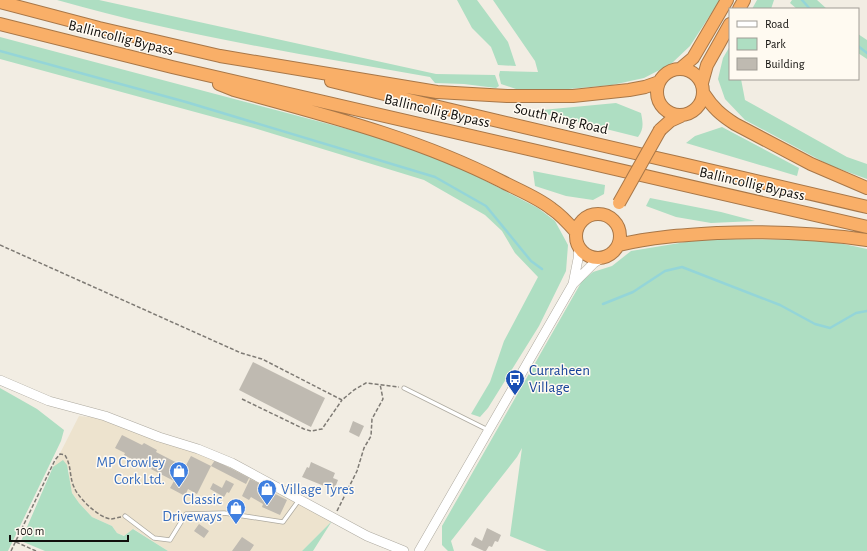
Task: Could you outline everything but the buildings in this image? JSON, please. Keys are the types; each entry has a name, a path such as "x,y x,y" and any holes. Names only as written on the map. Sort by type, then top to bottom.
{"highway":[{"path":"680,69 693,58 727,0"},
{"name":"Ballincollig Bypass","path":"0,2 182,48 249,61"},
{"name":"Ballincollig Bypass","path":"0,24 172,67 867,227"},
{"path":"729,26 708,65 703,89 699,107 688,115 681,116 674,115 663,109 657,96 659,82 668,72 680,69 687,70 693,73 703,89 713,108 724,117 811,164 867,188"},
{"path":"249,61 430,91 500,96 546,97 593,94 645,87 659,82"},
{"name":"South Ring Road","path":"249,61 482,118 867,207"},
{"path":"172,67 234,90 380,131 444,154 470,165 544,203 557,212 576,232"},
{"path":"619,203 609,211 602,214 588,216 579,225 576,232 576,237 579,248 589,256 602,258 609,256 619,245 620,233 617,214 619,203 660,130 663,109"},
{"path":"660,130 670,121 681,116"},
{"path":"602,214 615,221 619,227"},
{"path":"619,245 659,237 753,231 814,234 867,240"}],"street":[{"path":"573,284 579,248"},
{"path":"419,551 573,284 590,267 602,258"},
{"path":"0,380 49,401 105,416 159,437 198,449 232,463 367,536 404,551"}],"lane":[{"path":"404,388 488,430"},
{"path":"124,516 154,538 170,540 186,514 224,513 283,522 300,500"}],"path":[{"path":"0,246 241,353 262,359 342,400"},
{"path":"242,399 311,431 322,429 342,400 354,390 366,383 404,388"},
{"path":"333,518 357,471 364,448 371,436 372,419 382,399 380,384"},
{"path":"11,551 55,460 60,454 66,454 70,463 74,488 89,506 101,515 111,519 124,516"},
{"path":"16,542 36,551"}],"shaded area":[{"path":"79,416 98,418 215,459 332,521 302,551 168,551 134,529 125,536 117,533 112,526 92,517 79,503 72,493 69,470 53,467"}],"green space":[{"path":"57,0 99,0 436,74 495,75 499,86 496,88 464,84 435,83 430,77 196,34 149,24"},
{"path":"457,0 477,0 508,42 516,66 498,65 491,47 472,28"},
{"path":"493,0 720,0 690,46 671,64 644,78 612,85 558,90 519,90 501,84 499,75 500,71 538,72 535,61"},
{"path":"757,0 774,0 771,8 753,8"},
{"path":"792,0 817,0 826,8 796,8 790,3"},
{"path":"859,35 867,40 867,59 859,54"},
{"path":"0,37 370,135 455,165 538,208 555,221 568,245 566,271 539,326 488,408 480,417 471,414 490,382 504,341 538,277 515,253 502,231 485,215 424,180 254,128 0,59"},
{"path":"729,48 729,80 741,80 745,100 847,157 867,164 867,179 829,165 745,120 725,99 718,79 723,58"},
{"path":"616,103 641,113 642,126 638,137 538,112 542,110"},
{"path":"722,127 799,168 797,176 686,143 695,136"},
{"path":"533,171 605,185 604,194 593,200 566,196 535,186"},
{"path":"650,198 721,212 755,221 711,223 676,217 646,206"},
{"path":"704,239 825,240 867,249 867,551 547,551 510,536 522,448 517,457 451,541 454,551 448,551 442,545 442,526 582,281 593,272 612,266 631,251"},
{"path":"0,388 37,409 64,430 61,441 8,551 0,551"},
{"path":"63,460 67,465 72,493 92,517 112,526 117,533 124,536 133,529 168,551 45,551 21,541 53,467"},
{"path":"332,521 313,551 302,551"}],"waterway":[{"path":"802,0 809,8"},
{"path":"859,47 867,53"},
{"path":"0,51 186,102 435,177 486,206 531,261 542,269"},
{"path":"603,304 633,292 665,271 682,267 780,305 815,324 830,328 856,313 867,311"}],"place":[{"name":"Curraheen Village","path":"515,396"},
{"name":"MP Crowley Cork Ltd.","path":"179,488"},
{"name":"Village Tyres","path":"267,506"},
{"name":"Classic Driveways","path":"236,525"}]}
